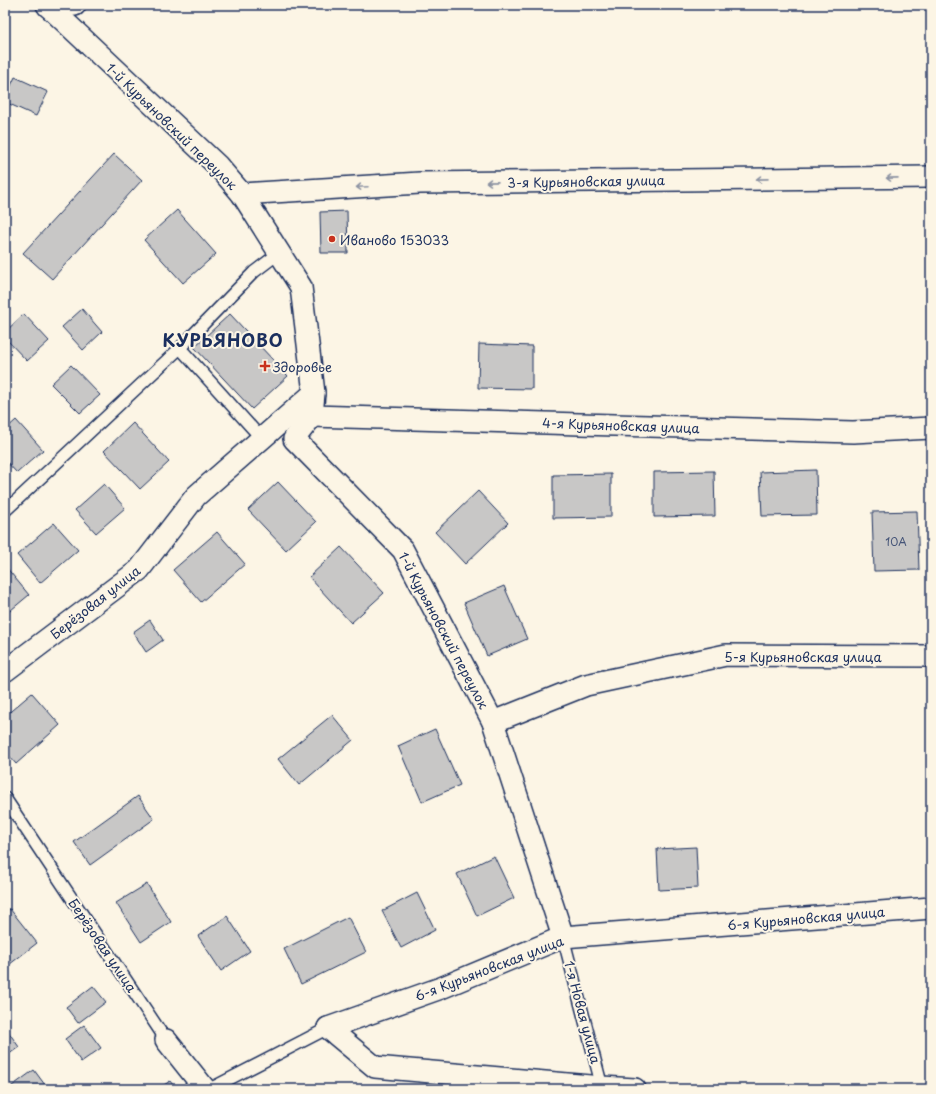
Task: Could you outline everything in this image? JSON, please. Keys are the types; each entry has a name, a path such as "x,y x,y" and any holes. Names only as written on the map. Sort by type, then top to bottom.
{"street":[{"path":"48,6 75,5"},
{"name":"1-й Курьяновский переулок","path":"48,6 218,166 242,194 301,287 314,393 312,416 294,439 403,550 493,722 563,937"},
{"name":"3-я Курьяновская улица","path":"242,194 420,183 931,177"},
{"name":"Берёзовая улица","path":"5,671 139,570 196,496 314,393"},
{"name":"4-я Курьяновская улица","path":"312,416 853,432 931,428"},
{"name":"5-я Курьяновская улица","path":"493,722 586,685 726,655 931,656"},
{"name":"6-я Курьяновская улица","path":"328,1028 441,988 563,937 931,908"},
{"path":"328,1028 375,1067 635,1089"},
{"name":"Берёзовая улица","path":"166,1040 204,1089"}],"lane":[{"path":"5,511 180,348 254,272 280,253"},
{"path":"180,348 262,439"},
{"name":"Берёзовая улица","path":"5,798 166,1040"},
{"name":"1-я Новая улица","path":"563,937 602,1087"},
{"name":"6-я Курьяновская улица","path":"210,1089 328,1028"}],"building":[{"path":"15,77 48,92 36,116 5,102 5,98"},
{"path":"114,154 142,180 52,279 23,253"},
{"path":"177,210 216,254 183,283 144,240"},
{"path":"347,211 348,253 321,253 320,212"},
{"path":"82,309 102,332 83,350 62,327"},
{"path":"24,314 49,341 27,361 5,338 5,332"},
{"path":"230,314 288,376 252,409 194,347"},
{"path":"479,344 532,346 532,389 478,388"},
{"path":"71,365 100,395 80,413 51,384"},
{"path":"16,420 43,450 17,473 5,460 5,430"},
{"path":"133,423 169,462 140,489 104,451"},
{"path":"816,470 817,515 762,516 760,472"},
{"path":"714,471 715,516 654,517 654,472"},
{"path":"611,474 611,517 553,518 553,475"},
{"path":"278,482 316,522 286,550 248,510"},
{"path":"104,484 125,508 96,533 75,510"},
{"path":"478,491 508,523 465,564 435,532"},
{"path":"917,511 919,570 874,571 872,512"},
{"path":"54,523 78,550 40,583 17,555"},
{"path":"217,532 245,564 201,602 173,570"},
{"path":"341,547 384,593 351,623 309,577"},
{"path":"6,567 29,595 5,615 5,568"},
{"path":"504,586 527,639 487,656 464,603"},
{"path":"150,620 163,640 146,652 133,632"},
{"path":"32,693 60,725 16,764 5,751 5,716"},
{"path":"332,715 353,740 299,785 278,759"},
{"path":"435,729 460,785 422,802 398,746"},
{"path":"138,796 154,819 90,865 74,842"},
{"path":"696,847 698,888 659,890 657,849"},
{"path":"494,856 514,898 477,916 457,874"},
{"path":"147,884 171,922 141,942 116,903"},
{"path":"417,893 435,930 401,948 382,911"},
{"path":"10,909 37,943 5,968 5,913"},
{"path":"227,916 250,951 221,971 198,936"},
{"path":"348,917 366,952 301,984 284,949"},
{"path":"93,986 106,1002 78,1023 66,1007"},
{"path":"84,1025 101,1048 81,1062 65,1039"},
{"path":"5,1027 19,1047 5,1057"},
{"path":"34,1070 48,1089 8,1089"},
{"path":"170,1081 176,1089 158,1089"}],"place":[{"name":"Иваново 153033","path":"332,239"},
{"name":"Здоровье","path":"265,366"}],"district":[{"name":"КУРЬЯНОВО","path":"223,340"}]}
